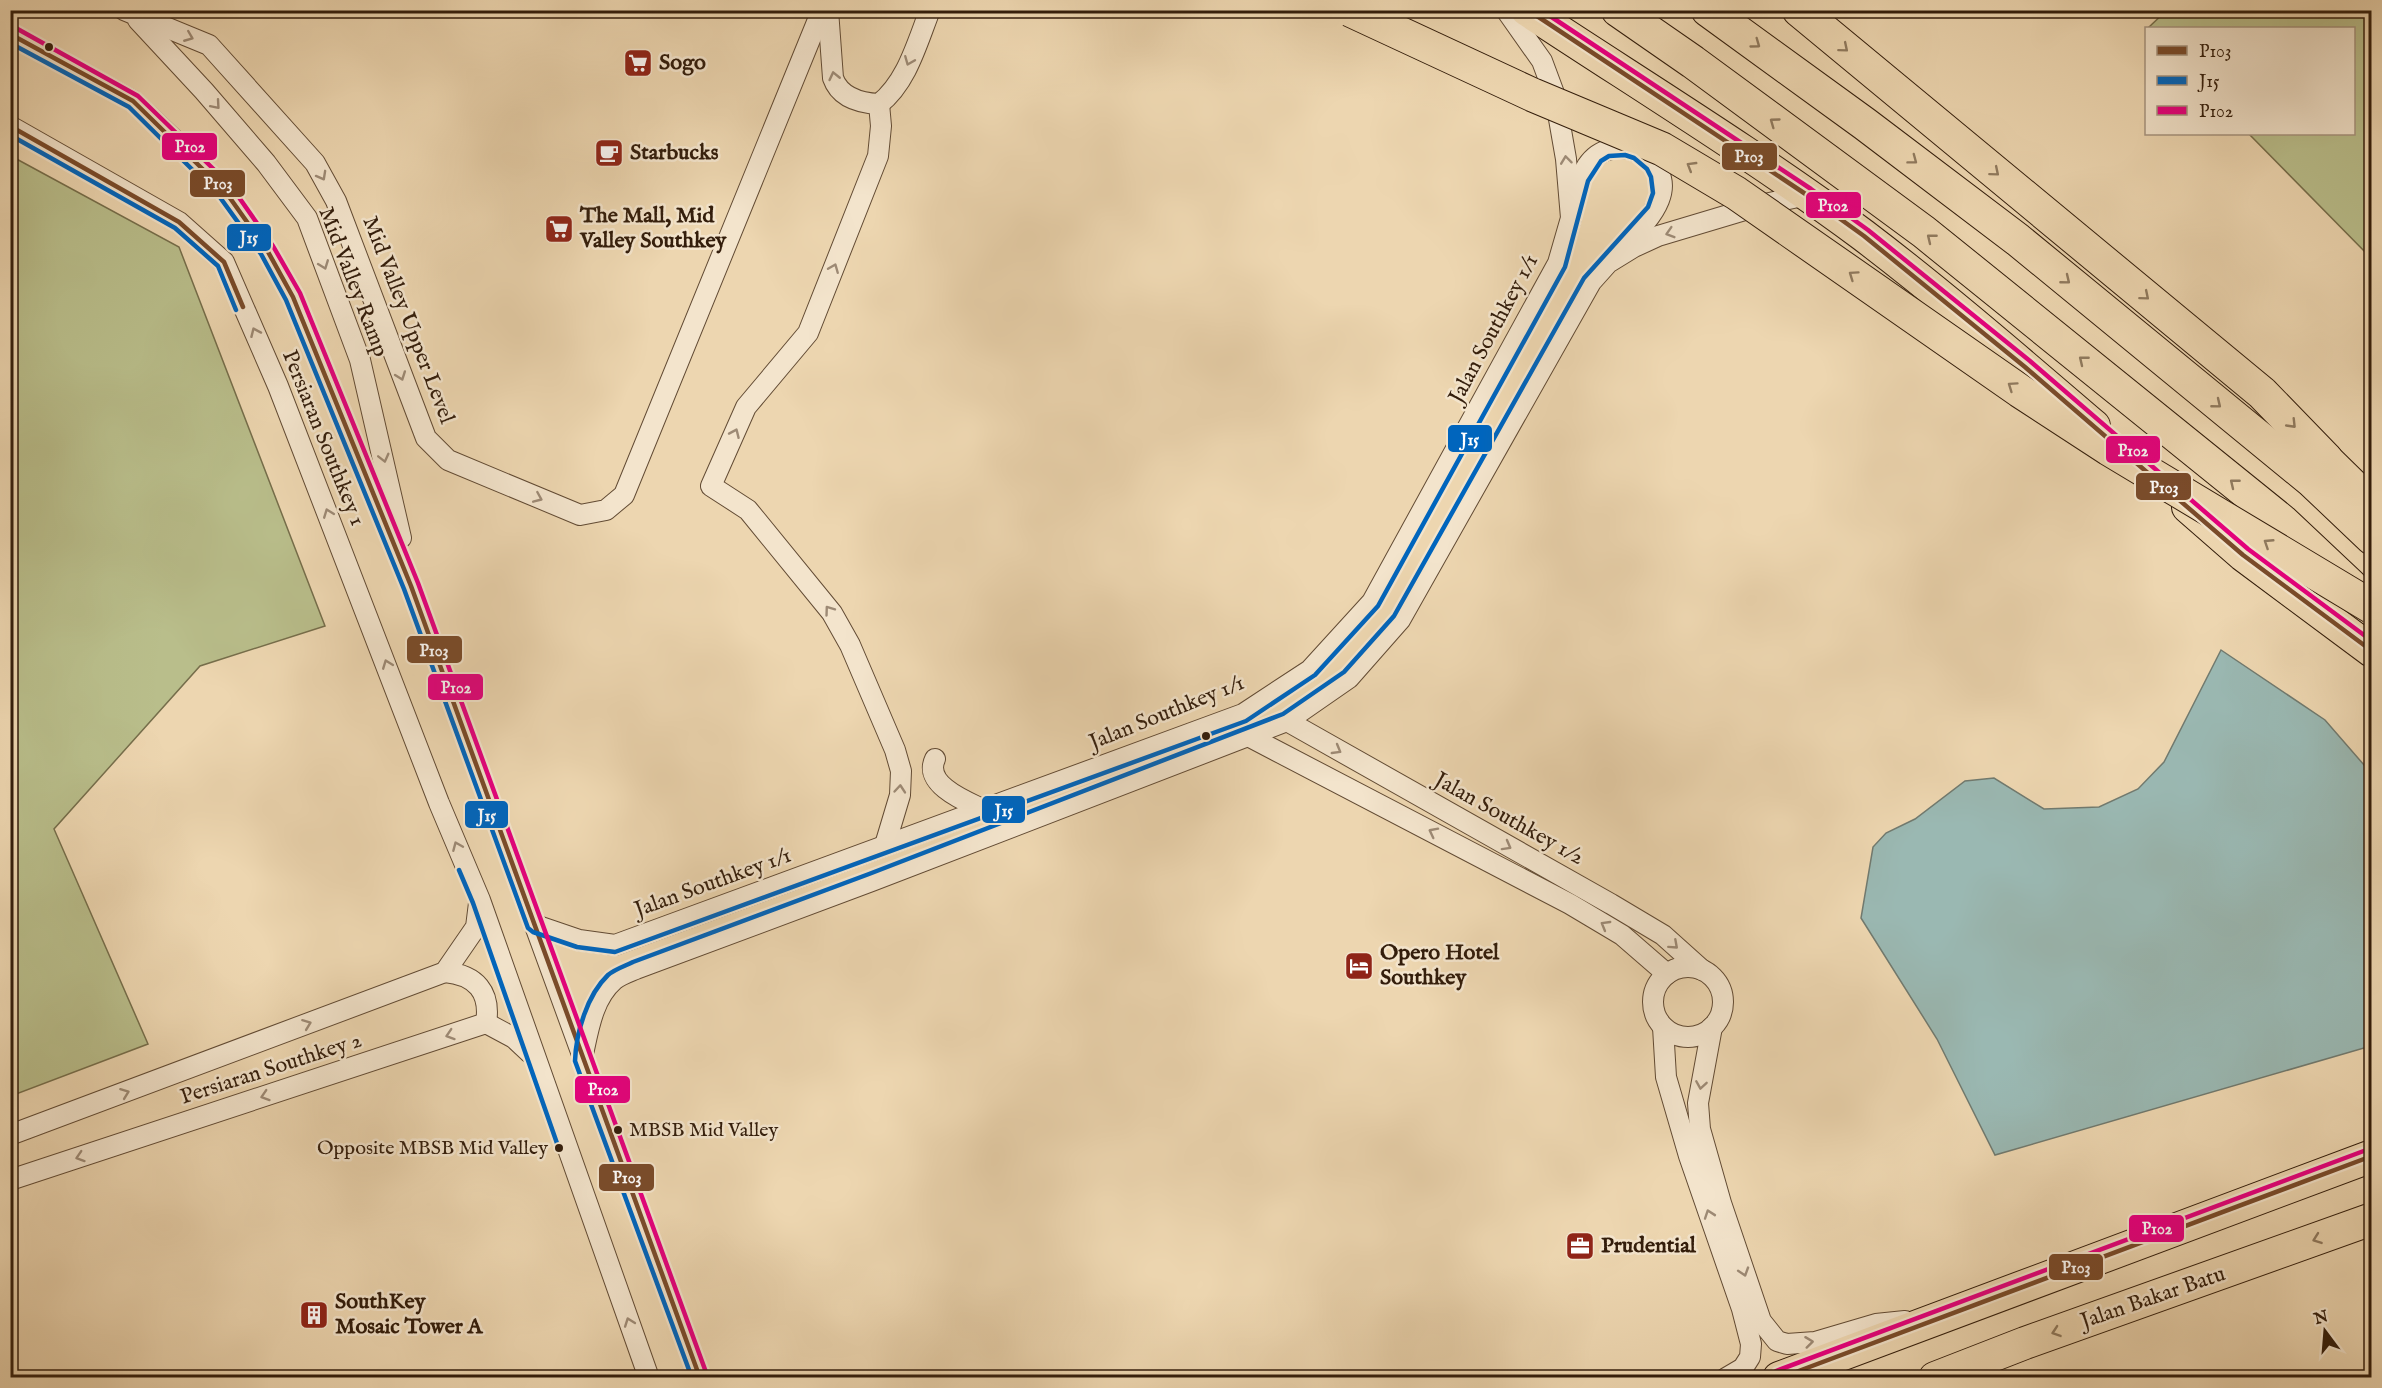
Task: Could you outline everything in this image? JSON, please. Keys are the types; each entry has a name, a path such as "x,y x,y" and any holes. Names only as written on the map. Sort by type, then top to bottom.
{"highway":[{"path":"1350,10 1533,95 1662,149 1736,193 2020,392 2372,607"},
{"path":"1618,10 1693,62 1924,232 2282,521 2372,607"},
{"path":"1708,10 1865,124 2018,240 2312,481 2372,538"},
{"path":"1799,10 2262,393 2326,459"}],"main road":[{"path":"1527,10 1807,195 1864,236 2025,367 2243,555 2372,651"},
{"path":"2326,459 2372,504"},
{"path":"1779,1377 2372,1156"},
{"name":"Jalan Bakar Batu","path":"1935,1377 2372,1219"}],"street":[{"name":"Mid Valley Upper Level","path":"129,13 209,45 315,163 336,201 426,438 448,460 580,515 606,510 624,495 822,10"},
{"path":"828,10 835,85 850,99 879,104 892,94 906,69 930,10"},
{"name":"Jalan Southkey 1/1","path":"535,925 579,940 615,945 1243,714 1310,670 1372,602 1558,263 1571,218 1566,159 1555,96 1542,61 1506,10"},
{"name":"Mid Valley Ramp","path":"129,13 204,91 251,145 306,218 360,360 411,586"},
{"name":"Persiaran Southkey 1","path":"10,34 133,101 225,191 267,250 293,297 411,586 699,1377"},
{"path":"879,104 878,156 808,333 746,407 711,486 748,510 832,613 850,645 895,750 901,771 900,795 885,845"},
{"name":"Persiaran Southkey 1","path":"10,126 179,222 224,262 278,386 439,803 480,900 649,1377"},
{"path":"582,1059 590,1022 598,1000 614,980 636,969 883,877 1287,721 1349,678 1400,620 1591,282 1654,211 1660,199 1662,186 1653,162 1628,148 1614,147 1597,154 1581,178 1571,218"},
{"path":"1608,263 1658,236 1765,204 1807,195"},
{"name":"Jalan Southkey 1/2","path":"1287,721 1663,935 1702,970"},
{"name":"Jalan Southkey 1/2","path":"1248,736 1570,904 1622,935 1667,974"},
{"path":"935,759 932,770 936,778 952,794 982,809"},
{"path":"480,900 476,927 464,948 445,972 464,976 480,987 486,998 488,1011 486,1023 514,1038 527,1048 535,1060"},
{"path":"1681,967 1695,967 1708,973 1717,983 1723,995 1723,1009 1707,1032 1694,1037 1680,1037 1658,1022 1653,1009 1653,995 1658,982 1667,974 1681,967"},
{"name":"Persiaran Southkey 2","path":"10,1135 445,972"},
{"name":"Persiaran Southkey 2","path":"10,1180 486,1023"},
{"path":"1663,1027 1666,1077 1689,1156 1742,1309 1750,1344 1750,1357 1743,1368 1726,1377"},
{"path":"1712,1027 1698,1103 1700,1129 1721,1203 1761,1321 1777,1341 1787,1344 1815,1342 1886,1323 1928,1322"}],"green space":[{"path":"2167,10 2371,11 2371,258 2250,135 2355,135 2355,27 2149,27"},
{"path":"11,156 179,247 325,626 200,666 54,829 148,1044 11,1096"}],"water":[{"path":"2221,650 2325,720 2371,773 2371,1046 1995,1155 1937,1039 1861,918 1873,847 1886,833 1915,819 1965,781 1994,778 2044,809 2099,807 2138,789 2164,762"}],"transit line":[{"name":"P103","path":"1528,10 1807,195 1864,236 2025,367 2243,555 2372,651"},
{"name":"P102","path":"1541,10 1811,189 1868,230 2030,361 2248,549 2372,641"},
{"name":"P102","path":"14,27 138,96 231,186 273,246 300,293 418,583 707,1375"},
{"name":"P103","path":"10,34 133,101 225,191 267,250 293,297 411,586 700,1378"},
{"name":"J15","path":"10,43 129,107 219,196 261,254 286,300 404,589 528,928 533,932 577,947 615,952 1246,721 1315,675 1378,606 1565,267 1588,181 1601,161 1609,156 1625,155 1634,158 1647,169 1651,177 1653,193 1648,207 1584,278 1394,616 1344,672 1283,714 869,874 633,962 617,969 601,983 584,1015 575,1061 692,1378"},
{"name":"P103","path":"10,126 179,222 224,262 243,307"},
{"name":"J15","path":"10,135 175,228 218,266 236,310"},
{"name":"J15","path":"459,870 473,903 559,1149"},
{"name":"P102","path":"1776,1371 2369,1149"},
{"name":"P103","path":"1780,1378 2372,1156"}],"place":[{"name":"Sogo","path":"638,63"},
{"name":"Starbucks","path":"609,153"},
{"name":"The Mall, Mid Valley Southkey","path":"559,229"},
{"name":"Opero Hotel Southkey","path":"1359,966"},
{"name":"MBSB Mid Valley","path":"618,1130"},
{"name":"Opposite MBSB Mid Valley","path":"559,1148"},
{"name":"Prudential","path":"1580,1246"},
{"name":"SouthKey Mosaic Tower A","path":"314,1315"}]}
